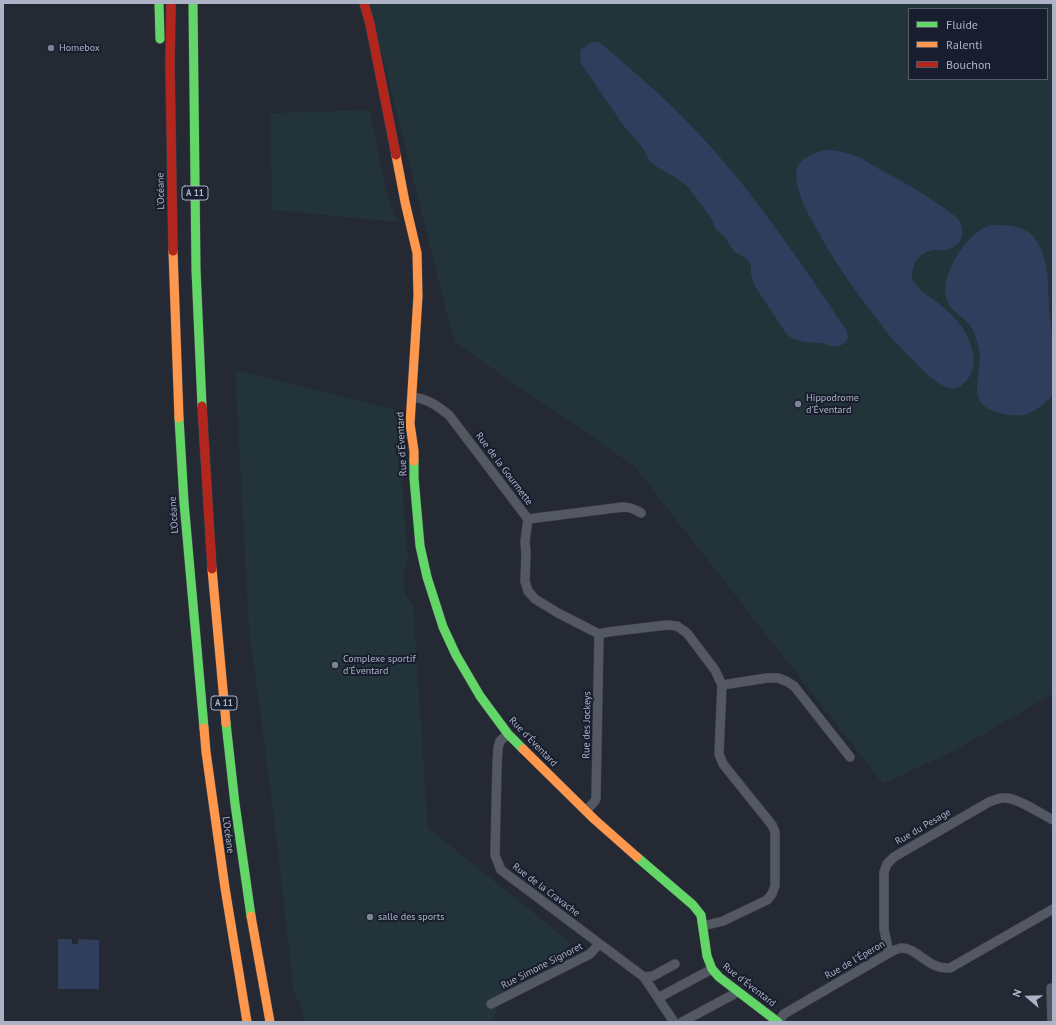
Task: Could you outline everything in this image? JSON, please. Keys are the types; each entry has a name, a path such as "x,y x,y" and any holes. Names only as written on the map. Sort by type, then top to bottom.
{"main road":[{"path":"159,3 160,38 170,65"},
{"name":"L’Océane","path":"171,3 170,65 173,262 184,510 206,752 225,888 247,1022"},
{"name":"L’Océane","path":"193,3 195,246 200,382 207,502 220,674 231,770 250,911 270,1022"},
{"name":"Rue d'Éventard","path":"364,3 370,24 405,202 417,253 418,296 410,424 414,451 414,478 420,546 427,577 443,627 456,655 480,696 508,734 586,811 693,905 701,915 707,956 712,969 719,977 778,1022"}],"street":[{"name":"Rue de la Gourmette","path":"412,397 434,403 449,415 528,519 525,541 525,581 528,591 535,599 558,613 599,634"},
{"path":"528,519 623,507 635,509 641,513"},
{"path":"599,634 667,625 677,626 687,633 715,670 722,685 719,754 723,764 776,832 775,886 772,894 767,900 723,921 703,926"},
{"name":"Rue des Jockeys","path":"586,811 596,798 599,634"},
{"path":"722,685 767,678 778,678 786,681 794,686 850,757"},
{"name":"Rue de la Cravache","path":"508,734 500,741 498,748 495,855 501,870 644,977"},
{"name":"Rue du Pesage","path":"889,953 884,929 884,872 887,864 894,857 989,802 997,799 1004,798 1016,800 1053,820"},
{"name":"Rue de l'Éperon","path":"778,1022 784,1014 900,948 907,949 935,966 950,968 1053,910"},
{"name":"Rue Simone Signoret","path":"491,1004 590,954 599,944"},
{"path":"674,1022 644,977 653,976 675,964"},
{"path":"658,998 712,969"},
{"path":"1051,988 1052,1022"},
{"path":"682,1022 738,992"}],"shaded area":[{"name":"Hippodrome d'Éventard","path":"369,3 1053,3 1053,694 956,750 883,784 634,466 454,342"},
{"path":"370,110 384,182 397,222 272,210 270,113"},
{"name":"Complexe sportif d'Éventard","path":"235,370 396,410 408,558 404,572 405,593 413,605 428,828 571,943 548,969 499,1005 492,1022 306,1022 291,983 292,977 273,810 249,629"}],"water":[{"path":"592,42 600,43 629,67 685,119 729,168 782,236 846,330 848,337 845,343 838,346 832,346 824,343 799,341 787,335 753,283 751,264 745,257 734,251 725,237 716,229 712,219 687,186 657,167 649,160 643,148 623,125 581,63 581,49"},
{"path":"827,150 846,153 858,157 925,195 953,214 960,222 962,227 962,235 958,244 950,249 935,250 924,254 918,258 912,271 913,280 919,288 953,316 963,328 970,342 974,366 968,379 959,387 950,388 938,383 889,335 844,274 811,219 802,200 796,180 797,169 799,164 807,157 817,152"},
{"path":"991,225 1013,226 1028,232 1035,238 1039,245 1046,265 1052,334 1053,392 1052,396 1041,406 1023,415 996,412 986,408 979,400 977,386 980,356 977,341 971,327 951,308 947,300 945,290 951,267 957,256 973,236 982,229"},
{"path":"58,939 72,939 72,944 78,944 78,939 99,940 99,989 58,989"}],"traffic: fast":[{"path":"159,3 160,39"},
{"path":"193,3 196,270 202,406"},
{"path":"179,418 184,502 204,728"},
{"path":"414,461 420,546 427,577 443,627 456,655 480,696 508,734 523,749"},
{"path":"226,723 235,804 251,916"},
{"path":"637,857 693,905 701,915 707,956 712,969 719,977 778,1022"}],"traffic: slow":[{"path":"396,155 417,253 418,296 410,424 414,461"},
{"path":"173,251 179,418"},
{"path":"212,569 226,723"},
{"path":"204,728 225,888 247,1022"},
{"path":"523,749 594,819 637,857"},
{"path":"251,916 270,1022"}],"traffic: jam":[{"path":"171,3 170,65 173,251"},
{"path":"364,3 370,24 396,155"},
{"path":"202,406 212,569"}],"place":[{"name":"Homebox","path":"51,48"},
{"name":"Hippodrome d'Éventard","path":"798,404"},
{"name":"Complexe sportif d'Éventard","path":"335,665"},
{"name":"salle des sports","path":"370,917"}]}
